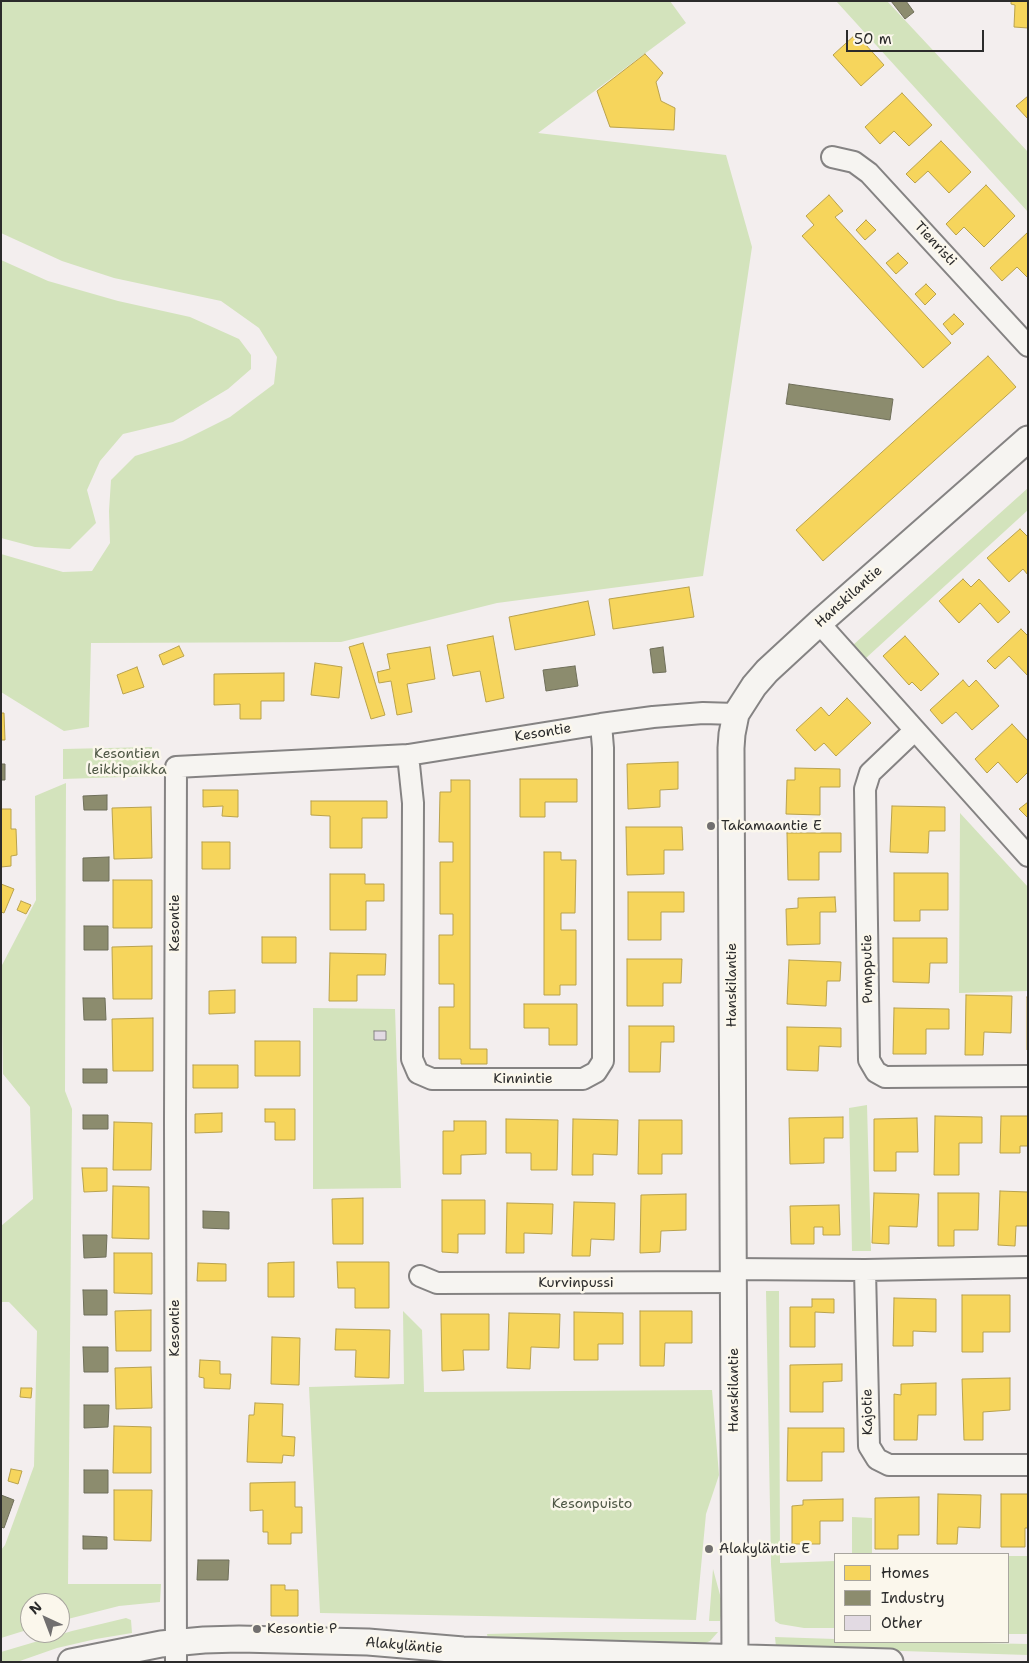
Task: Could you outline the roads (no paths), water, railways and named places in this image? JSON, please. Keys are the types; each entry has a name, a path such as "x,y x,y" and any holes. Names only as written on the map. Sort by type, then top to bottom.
{"street":[{"name":"Tienristi","path":"832,157 854,162 869,173 1028,346"},
{"name":"Hanskilantie","path":"735,1658 731,748 736,714 754,686 819,624 1028,439"},
{"path":"819,624 1028,856"},
{"name":"Kesontie","path":"176,1652 176,767 408,755 601,724 703,713 736,714"},
{"name":"Kinnintie","path":"408,755 414,803 412,1059 418,1073 432,1079 583,1079 596,1072 602,1061 603,748 601,724"},
{"name":"Pumpputie","path":"914,731 870,773 865,789 869,1060 876,1072 885,1077 1028,1076"},
{"path":"732,1276 865,1270 1028,1268"},
{"name":"Kajotie","path":"865,1270 869,1446 877,1459 889,1465 1028,1465"},
{"name":"Kurvinpussi","path":"420,1276 437,1283 732,1276"},
{"name":"Alakyläntie","path":"71,1662 143,1646 176,1652 239,1638 368,1642 464,1650 890,1662"}],"place":[{"name":"Takamaantie E","path":"711,826"},
{"name":"Alakyläntie E","path":"709,1549"},
{"name":"Kesontie P","path":"257,1629"}],"park label":[{"name":"Kesontien leikkipaikka","path":"127,762"},
{"name":"Kesonpuisto","path":"592,1504"}]}
